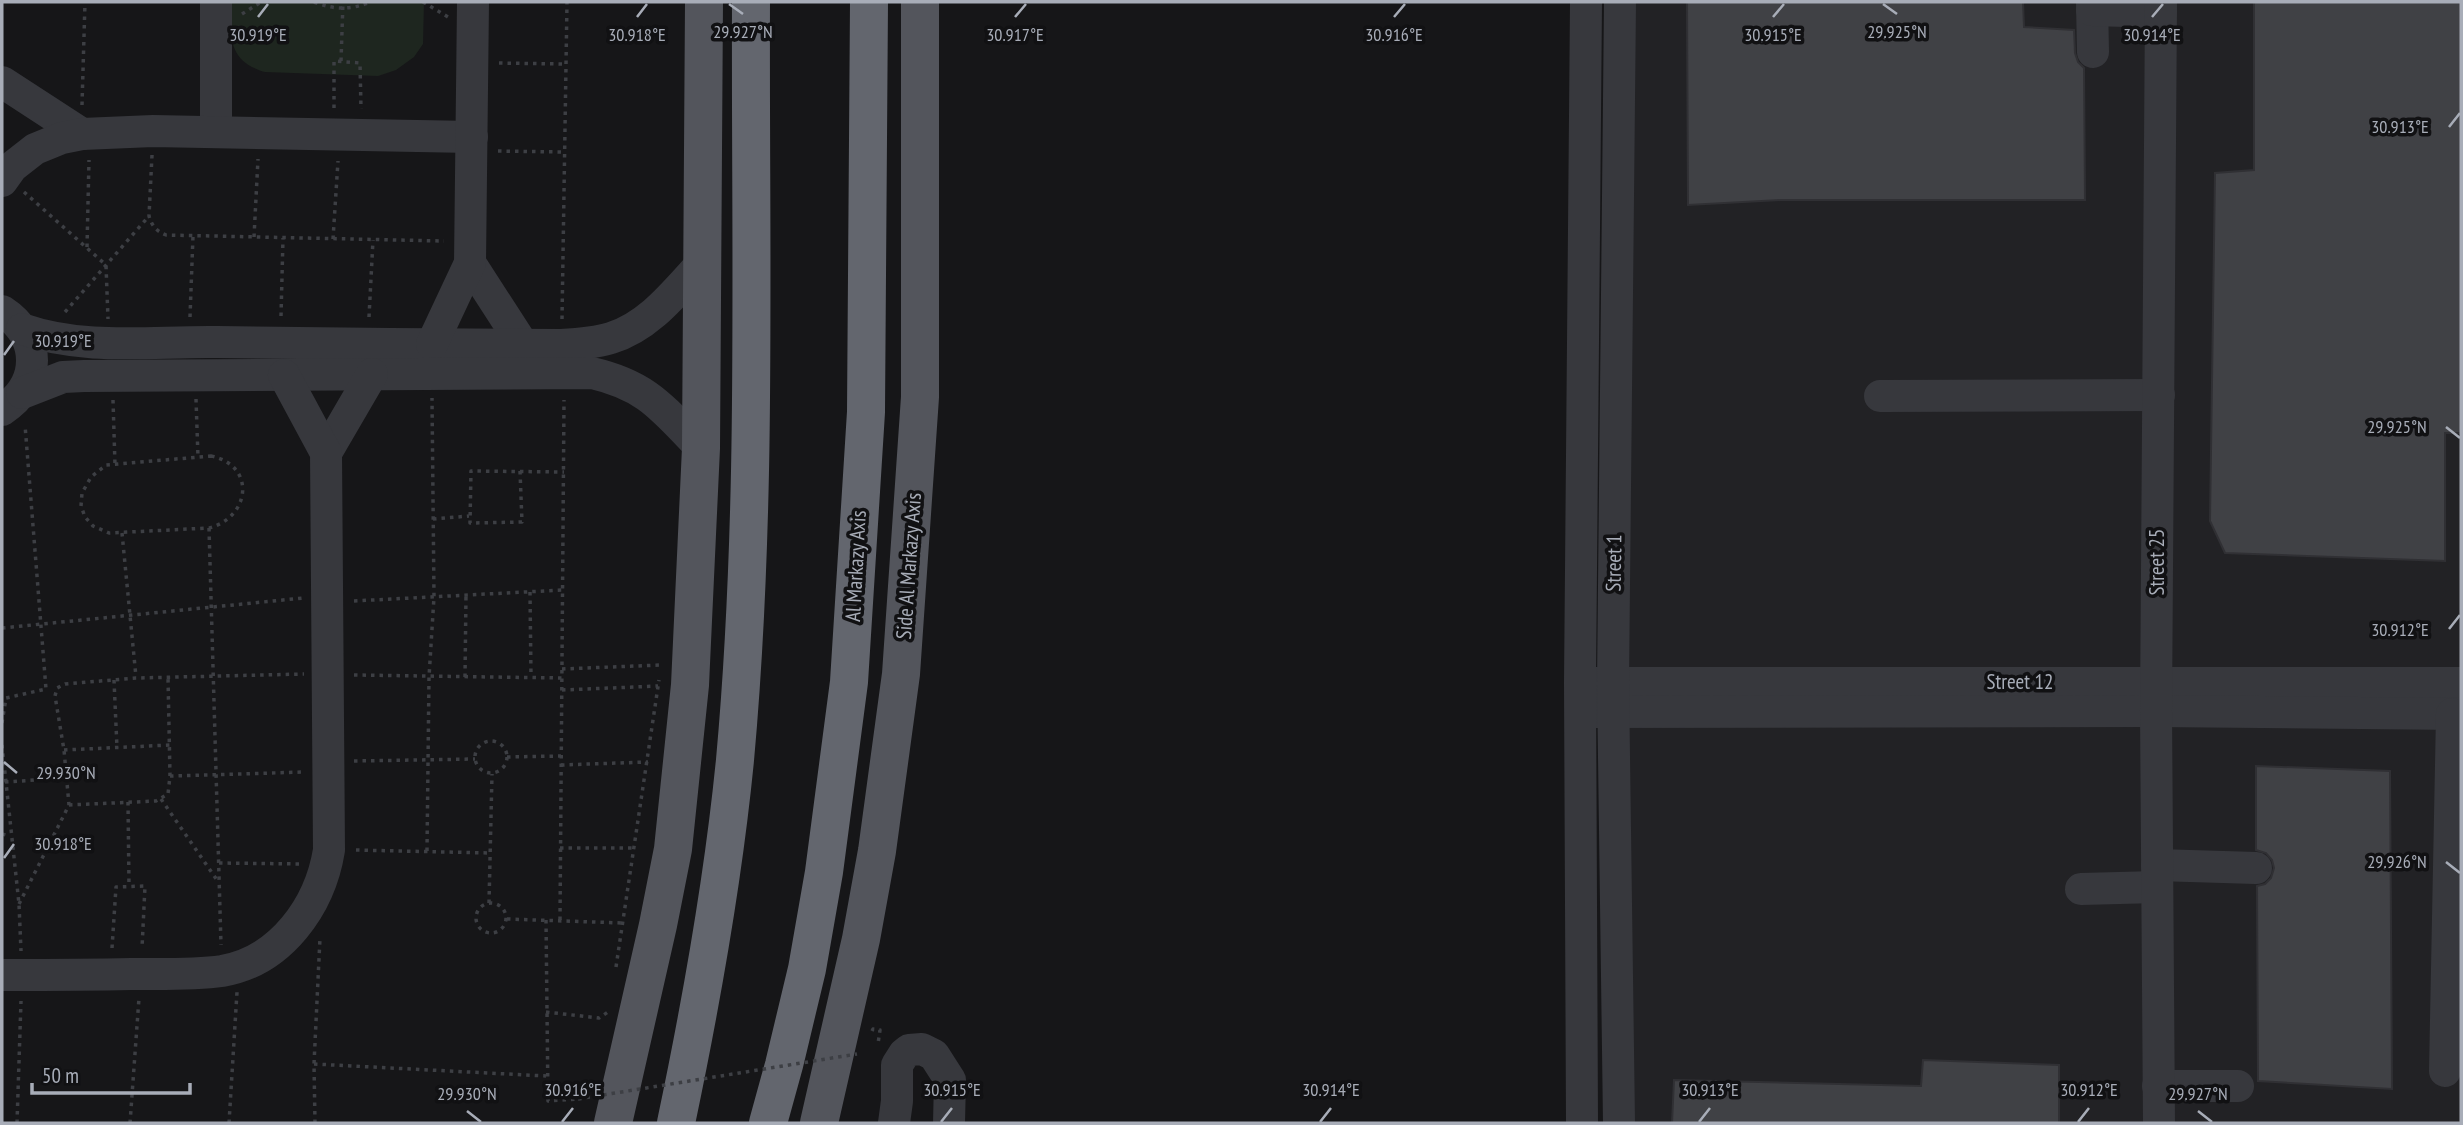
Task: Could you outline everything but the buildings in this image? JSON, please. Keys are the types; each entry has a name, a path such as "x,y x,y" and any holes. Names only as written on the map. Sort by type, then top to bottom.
{"highway":[{"path":"676,1123 720,875 735,761 743,648 750,531 751,2"},
{"name":"Al Markazy Axis","path":"768,1123 807,969 824,872 849,682 866,412 869,2"}],"main road":[{"path":"613,1123 673,849 690,685 701,449 704,2"},
{"name":"Side Al Markazy Axis","path":"819,1123 842,1027 877,851 902,660 920,397 920,2"}],"street":[{"path":"216,2 216,132"},
{"path":"432,359 470,252 473,2"},
{"name":"Street 1","path":"1582,1123 1580,697 1586,2"},
{"name":"Street 1","path":"1619,1123 1614,698 1620,2"},
{"path":"2092,22 2161,14"},
{"name":"Street 25","path":"2159,1123 2156,697 2161,14"},
{"path":"2,82 86,133"},
{"path":"4,178 12,167 35,149 62,138 86,133 153,131 345,135 472,144"},
{"path":"470,252 523,345"},
{"path":"20,323 87,344 281,343 370,359 563,359 593,342 630,330 661,307 704,262"},
{"path":"2,287 30,344 32,361 30,377 12,401"},
{"path":"432,359 523,345 592,373 619,379 644,391 701,449"},
{"path":"12,401 42,383 63,377 284,375 370,359"},
{"path":"12,975 141,974 230,968 267,952 290,933 310,908 323,880 328,858 326,453 370,359"},
{"path":"284,375 326,453"},
{"path":"1880,396 2159,395"},
{"name":"Street 12","path":"1580,697 2156,697 2461,683"},
{"name":"Street 12","path":"2156,697 2457,714"},
{"path":"2445,1071 2457,714"},
{"path":"2081,889 2157,876 2256,868"},
{"path":"894,1123 897,1065 904,1054 916,1049 934,1055 950,1080 949,1123"},
{"path":"2158,1086 2238,1086"}],"path":[{"path":"85,2 87,247"},
{"path":"314,2 343,9 370,2"},
{"path":"341,61 343,2"},
{"path":"560,920 567,2"},
{"path":"333,239 345,135 360,62 334,61 345,135"},
{"path":"472,63 566,64"},
{"path":"153,131 149,216 151,225 157,232 166,235 373,240 470,252"},
{"path":"254,237 259,133"},
{"path":"472,144 564,152"},
{"path":"4,178 106,265 109,343"},
{"path":"20,323 106,265 149,216"},
{"path":"189,342 193,236"},
{"path":"281,343 283,238"},
{"path":"370,359 373,240"},
{"path":"427,851 429,677 433,597 432,359"},
{"path":"195,375 198,457"},
{"path":"2,723 6,698 46,688 12,401"},
{"path":"211,456 228,462 237,470 243,488 242,500 233,515 225,522 209,528 104,532 93,526 85,517 81,506 82,494 91,477 106,465 211,456"},
{"path":"520,471 522,522 470,523 471,471 520,471 564,472"},
{"path":"433,519 470,516"},
{"path":"209,528 219,883 230,968 229,1123"},
{"path":"122,533 136,678"},
{"path":"2,628 212,607 327,599 563,590"},
{"path":"530,592 531,678"},
{"path":"465,677 466,595"},
{"path":"562,669 660,664 648,762 615,973"},
{"path":"19,904 69,805 55,696 57,688 65,684 136,678 328,674 562,678"},
{"path":"69,805 161,800 170,788 168,677"},
{"path":"114,680 117,748"},
{"path":"562,690 658,686"},
{"path":"489,741 502,745 507,757 500,771 492,774 480,770 475,760 478,747 489,741"},
{"path":"2,745 19,904 12,975 17,1123"},
{"path":"64,750 170,745"},
{"path":"507,757 561,756"},
{"path":"170,775 216,775 428,759 475,760"},
{"path":"561,765 648,762"},
{"path":"489,903 492,774"},
{"path":"5,782 67,778"},
{"path":"161,800 219,883"},
{"path":"128,802 129,886"},
{"path":"2,834 10,836"},
{"path":"561,848 635,848"},
{"path":"219,863 427,851 490,853"},
{"path":"489,903 502,907 507,919 500,931 494,934 481,930 476,924 478,910 489,903"},
{"path":"507,919 623,923"},
{"path":"546,920 548,1101 578,1099 857,1054"},
{"path":"315,1123 314,1064 320,933"},
{"path":"547,1012 599,1018 609,1010"},
{"path":"314,1064 546,1076"}],"shaded area":[{"path":"231,2 424,2 423,44 414,57 396,70 378,76 265,72 253,67 237,54 231,36"},
{"path":"1607,2 2461,2 2461,1123 1603,1123"}]}
